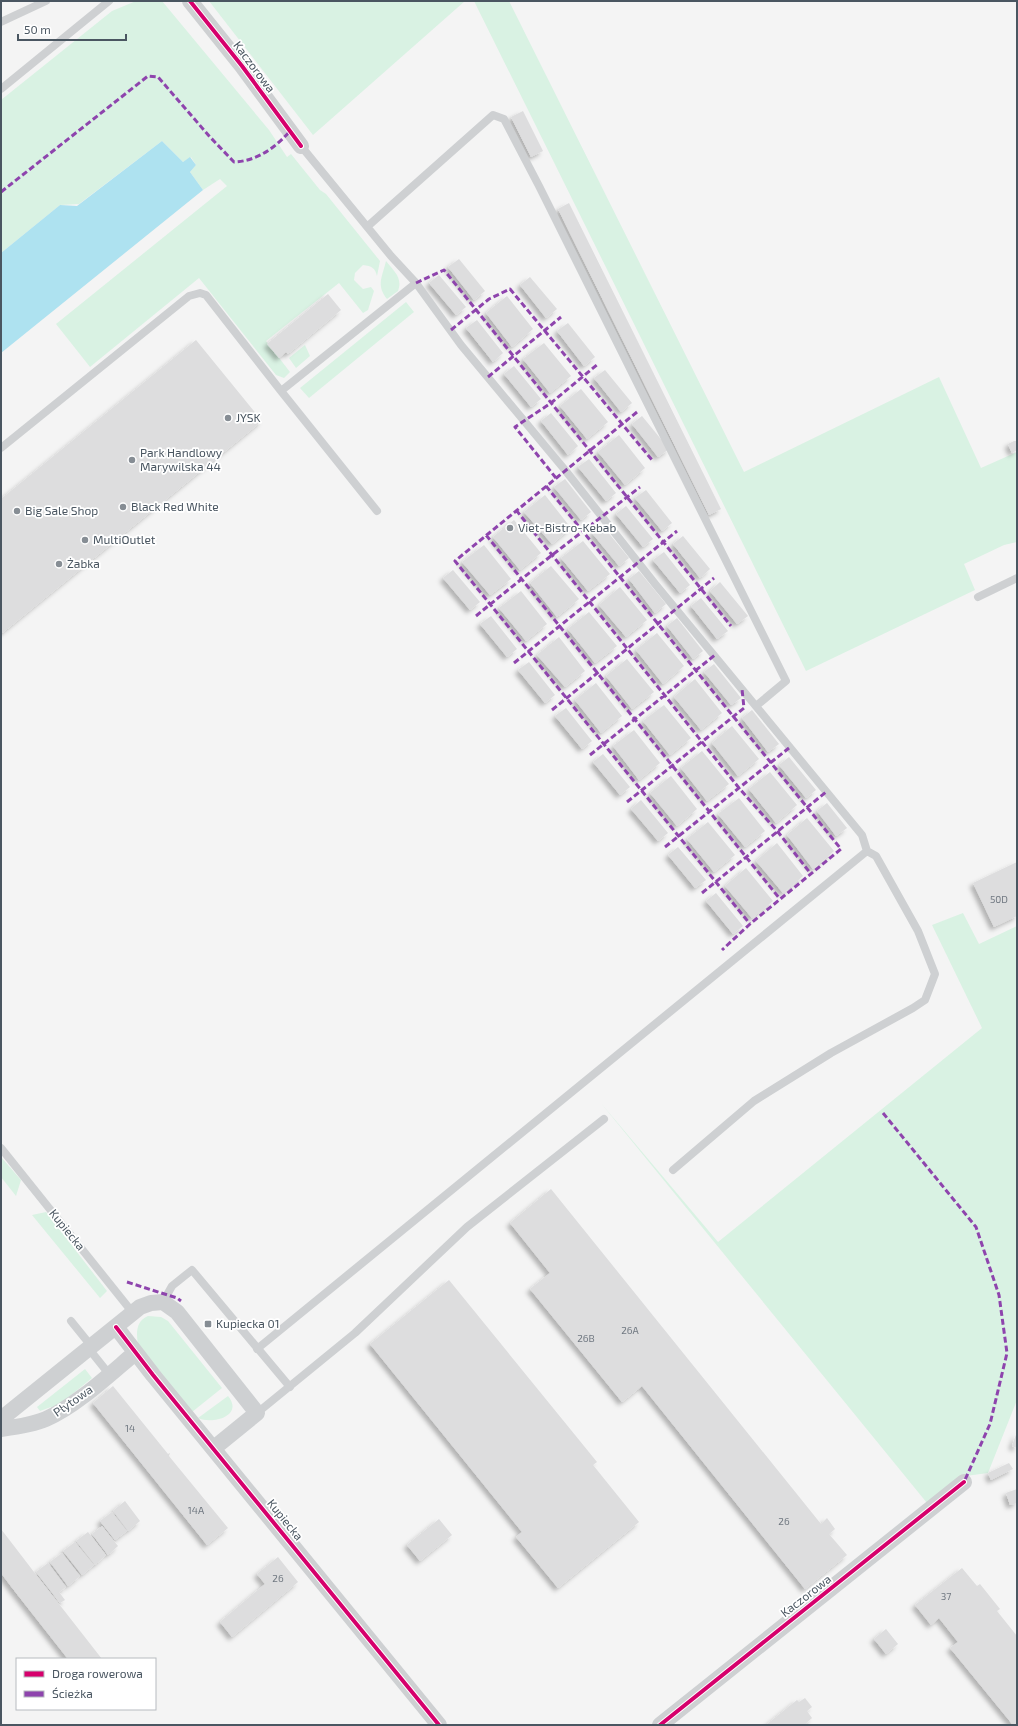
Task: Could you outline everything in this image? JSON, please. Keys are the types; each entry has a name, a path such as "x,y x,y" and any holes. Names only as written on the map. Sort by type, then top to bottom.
{"street":[{"name":"Kaczorowa","path":"190,1 242,66 301,146"},
{"path":"1,1419 133,1313 145,1305 163,1302 177,1312 257,1413 214,1448"},
{"name":"Kupiecka","path":"116,1327 135,1353 439,1725"},
{"name":"Płytowa","path":"1,1429 29,1425 46,1419 65,1409 135,1353"},
{"name":"Kaczorowa","path":"660,1725 964,1482"}],"lane":[{"path":"1,22 46,1"},
{"path":"1,90 110,1"},
{"path":"368,226 493,115 504,119 539,186 786,681 756,706"},
{"path":"301,146 391,256 416,283 461,345 862,835 867,851 876,856 918,931 935,974 925,1000 831,1053 754,1101 673,1170"},
{"path":"281,391 416,283"},
{"path":"1,448 189,296 200,293 206,295 377,511"},
{"path":"978,597 1017,578"},
{"path":"257,1349 867,851"},
{"path":"257,1413 355,1333 466,1227 604,1119"},
{"name":"Kupiecka","path":"1,1148 133,1313"},
{"path":"163,1302 172,1286 192,1270 290,1387"},
{"path":"71,1321 109,1374"}],"green space":[{"path":"136,1 162,1 269,130 287,157 291,154 320,190 326,194 380,261 377,276 373,268 363,265 355,273 354,280 363,289 371,287 374,291 368,310 363,313 339,283 266,341 290,372 284,378 276,375 199,278 90,367 56,324 227,186 220,179 203,190 190,172 196,165 191,157 183,162 162,141 79,204 60,205 1,253 1,100 112,11"},
{"path":"209,1 465,1 313,135"},
{"path":"474,1 509,1 744,472 939,377 981,468 1017,452 1017,542 1004,545 964,564 975,590 806,671"},
{"path":"386,261 399,278 398,291 387,299 381,285"},
{"path":"406,302 414,312 309,398 300,388"},
{"path":"305,345 310,356 296,368 289,358"},
{"path":"963,913 979,944 1017,926 1017,1400 988,1473 958,1477 927,1503 600,1102 718,1242 982,1028 932,925"},
{"path":"1,1157 21,1180 16,1196 1,1177"},
{"path":"46,1212 107,1291 100,1298 32,1215"},
{"path":"148,1316 161,1317 168,1321 222,1388 192,1412 138,1344 137,1336 139,1324"},
{"path":"85,1369 92,1378 53,1410 51,1407 40,1411 37,1407"},
{"path":"228,1396 232,1403 232,1408 230,1413 225,1417 212,1420 198,1418"}],"water":[{"path":"162,141 183,162 190,157 196,165 190,172 203,190 1,353 1,253 60,205 77,206"}],"building":[{"path":"523,111 543,151 531,157 511,117"},
{"path":"569,203 721,509 709,515 558,209"},
{"path":"459,259 485,291 474,300 448,267"},
{"path":"439,275 466,307 456,315 429,283"},
{"path":"530,277 557,309 546,318 520,285"},
{"path":"328,294 341,310 288,354 286,352 279,358 267,344"},
{"path":"507,296 533,329 512,347 486,313"},
{"path":"477,320 503,353 493,362 466,328"},
{"path":"568,323 595,357 584,366 557,331"},
{"name":"Park Handlowy Marywilska 44","path":"196,340 262,421 1,634 1,499"},
{"path":"544,343 571,376 550,393 523,359"},
{"path":"514,366 541,399 531,407 504,374"},
{"path":"605,370 632,403 621,412 594,378"},
{"path":"581,389 608,422 587,439 560,406"},
{"path":"551,413 578,446 568,455 541,421"},
{"path":"642,416 669,449 658,457 632,424"},
{"path":"619,435 645,468 625,485 598,452"},
{"path":"1017,441 1017,450 1012,453 1008,444"},
{"path":"589,459 616,493 606,501 578,467"},
{"path":"565,479 591,512 581,520 554,487"},
{"path":"646,490 672,523 662,531 635,498"},
{"path":"545,495 571,528 552,544 524,512"},
{"path":"626,506 653,539 643,547 616,514"},
{"path":"514,520 541,553 520,570 493,537"},
{"path":"602,525 629,558 619,566 592,533"},
{"path":"683,536 710,569 700,578 673,544"},
{"path":"583,541 610,574 588,591 561,558"},
{"path":"484,545 511,579 490,595 462,562"},
{"path":"664,552 690,585 680,593 653,560"},
{"path":"551,566 579,599 557,617 530,583"},
{"path":"453,570 480,602 470,610 443,578"},
{"path":"639,571 666,604 655,613 629,579"},
{"path":"720,582 748,616 737,624 710,591"},
{"path":"620,587 647,620 626,637 599,605"},
{"path":"521,591 547,624 526,641 499,608"},
{"path":"701,598 728,631 717,639 691,606"},
{"path":"589,612 617,646 595,663 568,629"},
{"path":"491,616 517,649 507,657 480,624"},
{"path":"677,618 703,651 693,659 667,626"},
{"path":"657,633 684,666 663,684 636,650"},
{"path":"559,637 585,671 565,687 537,655"},
{"path":"627,659 654,692 632,709 606,676"},
{"path":"529,662 555,695 545,703 518,670"},
{"path":"714,664 741,698 731,705 704,672"},
{"path":"695,679 722,713 701,730 674,697"},
{"path":"596,683 622,716 601,733 575,700"},
{"path":"664,705 691,738 670,755 643,721"},
{"path":"566,708 592,741 582,749 555,716"},
{"path":"752,710 779,744 768,752 742,718"},
{"path":"732,726 759,759 738,776 712,743"},
{"path":"634,730 660,763 639,780 613,746"},
{"path":"702,751 729,784 707,801 681,768"},
{"path":"603,754 630,787 620,795 593,762"},
{"path":"789,757 816,790 806,798 779,765"},
{"path":"770,772 797,805 776,823 749,789"},
{"path":"671,776 697,809 677,826 650,793"},
{"path":"739,798 765,831 745,847 718,814"},
{"path":"641,800 668,833 658,841 631,809"},
{"path":"827,803 847,828 836,836 817,811"},
{"path":"807,818 834,851 813,869 787,835"},
{"path":"708,822 735,855 714,872 687,839"},
{"path":"777,843 803,876 783,893 756,861"},
{"path":"678,847 706,880 695,888 668,855"},
{"path":"1017,862 1017,916 994,927 973,883"},
{"path":"746,868 773,901 752,918 725,886"},
{"path":"716,893 743,926 733,934 706,901"},
{"path":"551,1189 821,1524 827,1518 835,1529 829,1534 847,1555 805,1589 642,1386 622,1402 530,1289 550,1273 510,1223"},
{"path":"449,1280 597,1462 593,1465 639,1522 558,1588 516,1537 522,1532 370,1344"},
{"path":"113,1386 168,1454 170,1453 169,1456 228,1528 207,1545 93,1403"},
{"path":"1017,1432 1017,1448 1012,1446"},
{"path":"1009,1463 1013,1469 991,1480 988,1473"},
{"path":"1017,1489 1017,1503 1010,1505 1006,1493"},
{"path":"125,1501 140,1521 128,1531 113,1511"},
{"path":"112,1512 127,1531 115,1540 100,1521"},
{"path":"439,1519 452,1535 420,1561 407,1545"},
{"path":"102,1526 118,1546 108,1555 92,1534"},
{"path":"1,1529 101,1658 67,1658 1,1573"},
{"path":"88,1532 106,1555 95,1565 76,1541"},
{"path":"75,1542 94,1565 82,1575 63,1551"},
{"path":"62,1553 80,1576 68,1586 50,1562"},
{"path":"278,1557 298,1582 232,1637 220,1622 265,1584 257,1574"},
{"path":"48,1563 66,1587 59,1592 65,1600 60,1603 36,1572"},
{"path":"962,1568 977,1586 980,1584 1000,1609 997,1611 1017,1636 1017,1725 1013,1725 950,1648 958,1642 939,1618 931,1625 915,1605"},
{"path":"886,1629 898,1644 886,1654 874,1639"},
{"path":"805,1698 812,1707 807,1711 812,1718 804,1725 766,1725 797,1700 799,1702"}],"marked path":[{"path":"1,192 148,76 158,77 210,137 234,162 258,156 272,148 290,131"},
{"path":"416,283 444,270 731,626"},
{"path":"451,330 489,299 510,289 652,460"},
{"path":"488,377 561,317"},
{"path":"556,478 515,427 551,403 598,364"},
{"path":"637,412 455,561 750,924"},
{"path":"546,486 841,849 750,924 722,950"},
{"path":"476,616 640,487"},
{"path":"516,510 739,788 778,832 811,874"},
{"path":"514,663 677,531"},
{"path":"486,535 780,899"},
{"path":"552,710 714,578"},
{"path":"590,755 715,655"},
{"path":"627,802 744,708 742,689"},
{"path":"665,847 789,748"},
{"path":"702,893 826,792"},
{"path":"883,1113 976,1227 999,1295 1007,1353 990,1424 964,1482"},
{"path":"127,1282 177,1298 181,1301"}],"cycle path":[{"path":"190,1 242,66 301,146"},
{"path":"116,1327 153,1375 439,1725"},
{"path":"660,1725 964,1482"}],"place":[{"name":"JYSK","path":"228,418"},
{"name":"Park Handlowy Marywilska 44","path":"132,460"},
{"name":"Black Red White","path":"123,507"},
{"name":"Big Sale Shop","path":"17,511"},
{"name":"Viet-Bistro-Kebab","path":"510,528"},
{"name":"MultiOutlet","path":"85,540"},
{"name":"Żabka","path":"59,564"},
{"name":"Kupiecka 01","path":"208,1324"}]}
